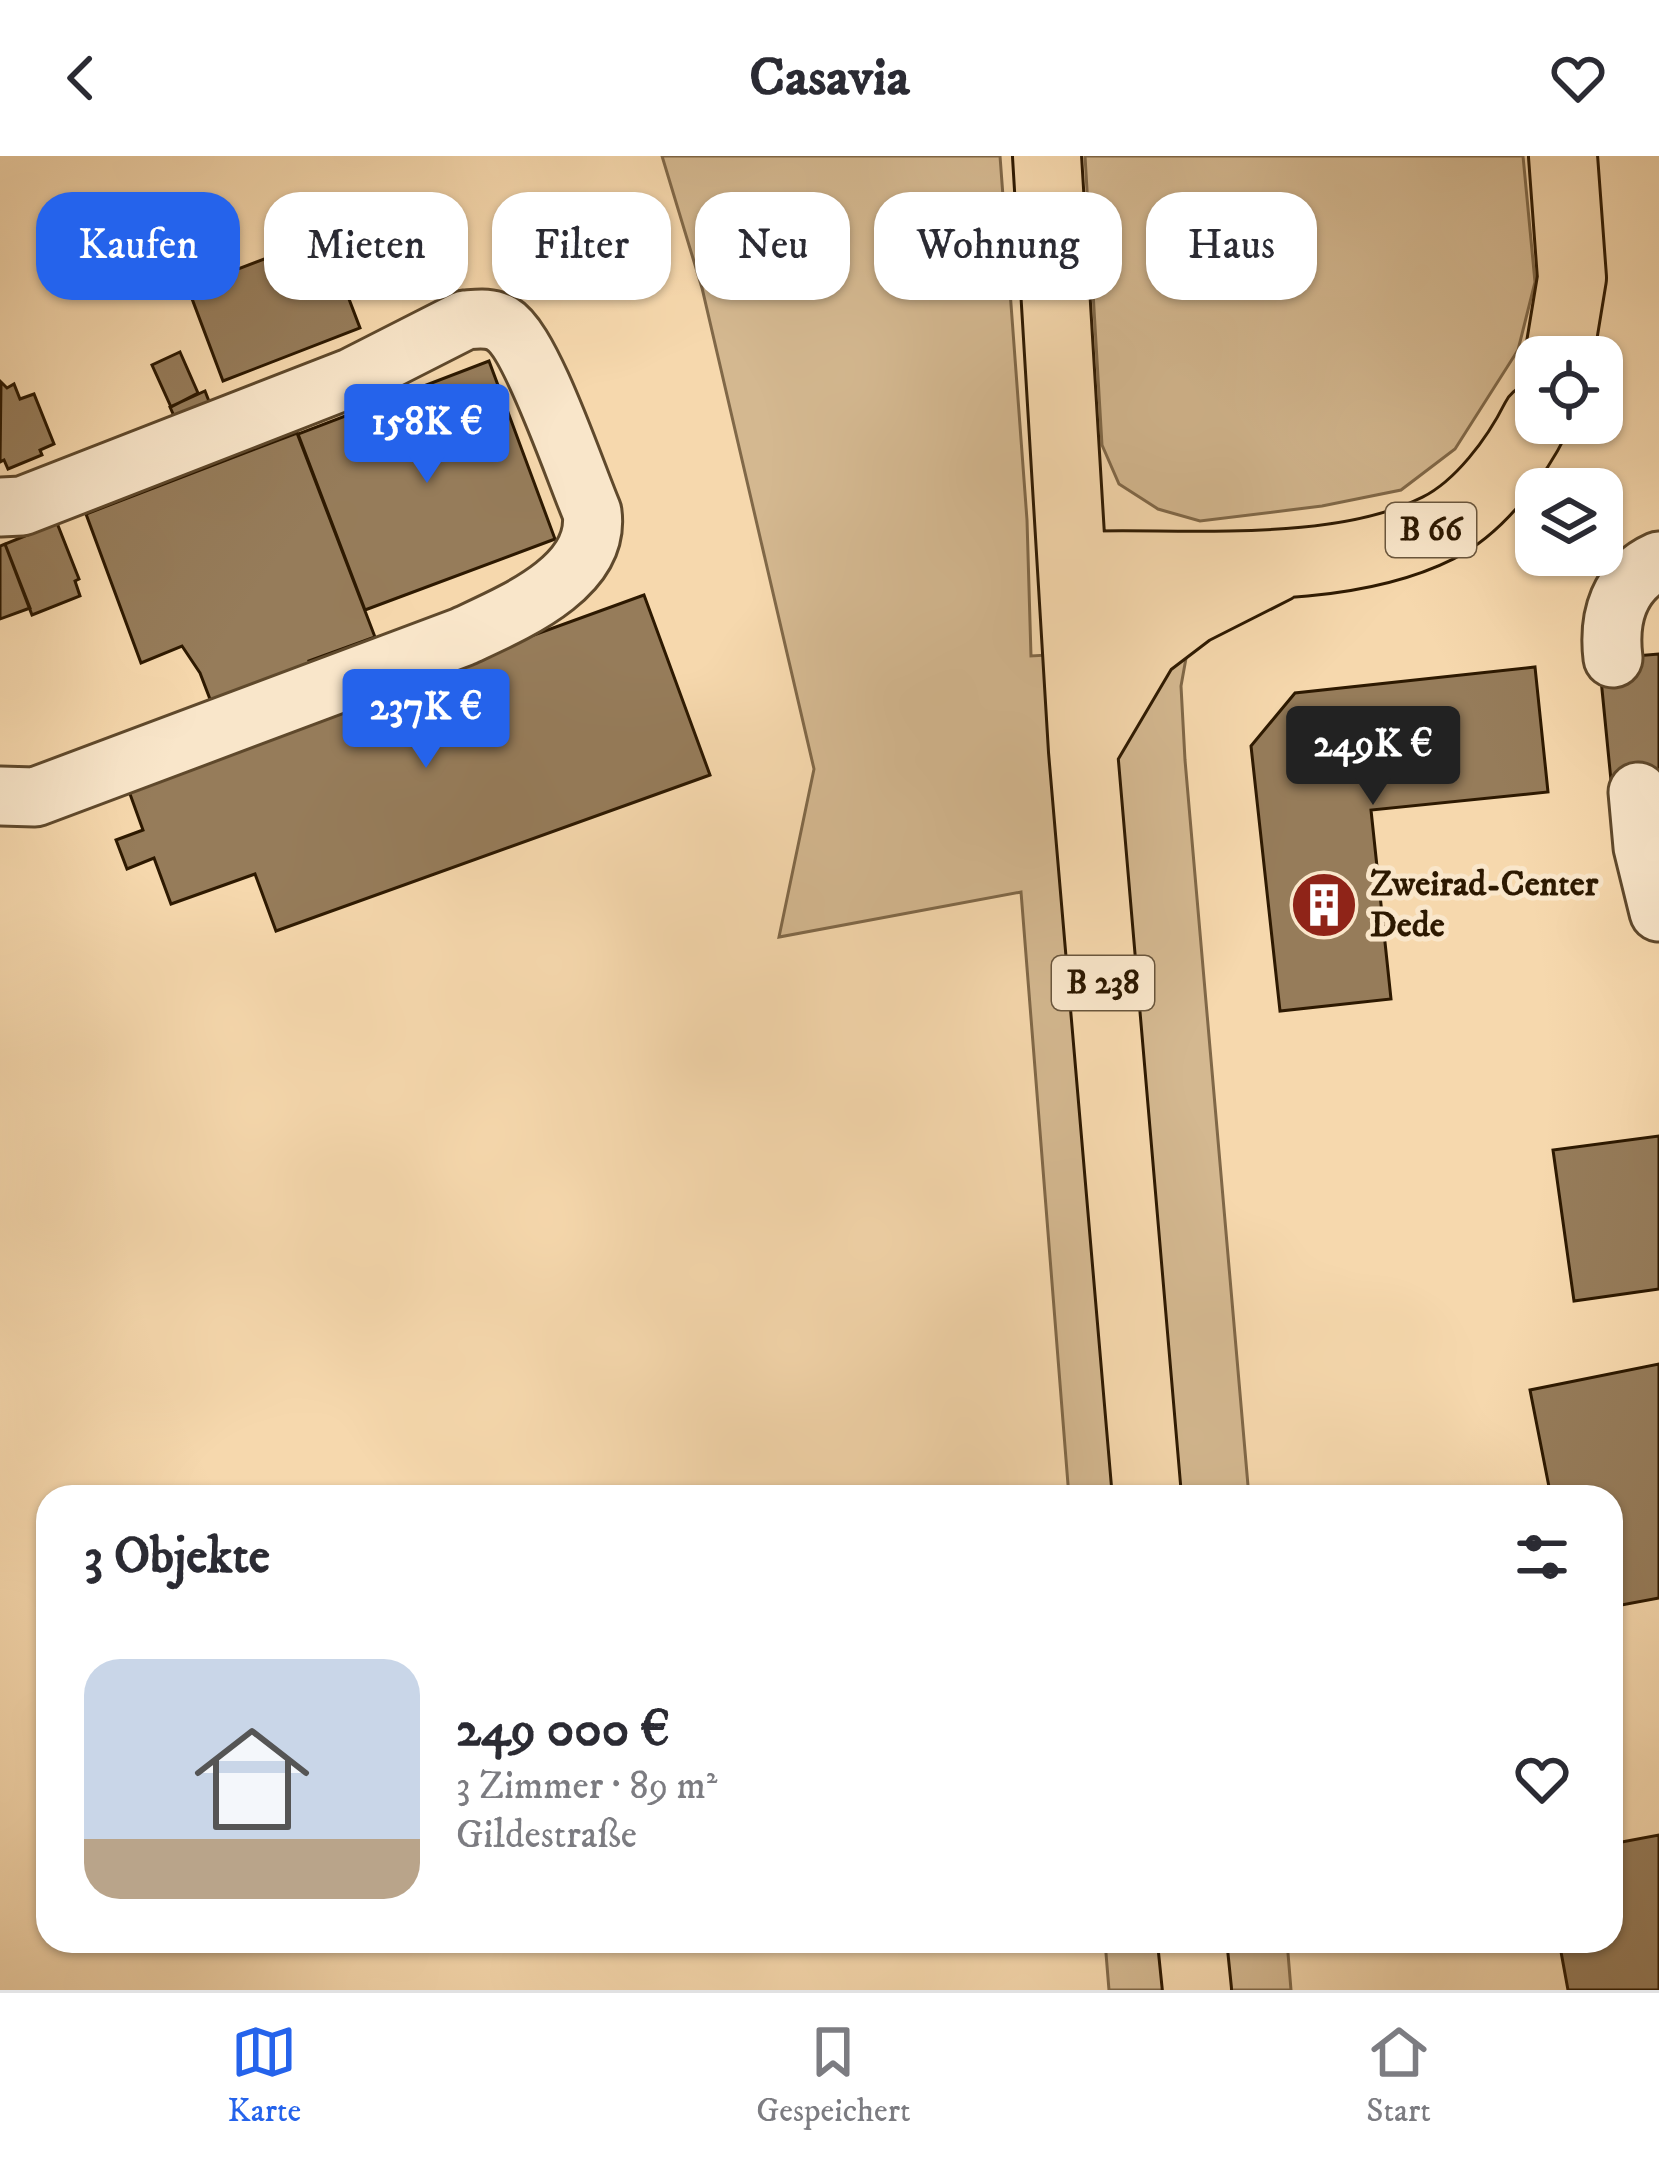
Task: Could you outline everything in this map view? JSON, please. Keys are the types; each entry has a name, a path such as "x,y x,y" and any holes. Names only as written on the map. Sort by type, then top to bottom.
{"main road":[{"name":"B 238","path":"1047,156 1083,751 1146,1485"},
{"path":"1562,336 1572,278 1563,156"},
{"name":"B 66","path":"1073,590 1174,562 1279,567 1380,546 1440,527 1491,484 1518,444"},
{"name":"B 66","path":"1083,751 1145,646 1191,611 1279,567"},
{"name":"B 66","path":"1073,590 1191,611"},
{"path":"1193,1953 1196,1990"}],"lane":[{"path":"0,507 22,506 110,472 352,377 465,320 485,318 503,324 528,358 592,512 594,529 590,545 565,576 520,608 462,637 35,797 0,796"},
{"path":"1613,658 1610,639 1616,603 1636,574 1659,561"},
{"path":"1638,793 1647,923"}],"shaded area":[{"path":"662,156 1000,156 1003,192 874,192 874,300 1011,300 1027,520 1031,656 1188,647 1181,686 1185,760 1248,1485 1068,1485 1021,892 779,937 814,769 705,300 850,300 850,192 695,192 695,265"},
{"path":"1085,156 1523,156 1535,282 1522,336 1515,336 1515,355 1455,449 1401,490 1322,506 1200,521 1158,509 1119,484 1102,445 1093,300 1122,300 1122,192 1087,192"},
{"path":"1106,1953 1288,1953 1291,1990 1109,1990"}],"building":[{"path":"264,259 264,300 349,300 360,328 223,381 193,300 240,300 240,268"},
{"path":"180,352 198,393 171,407 152,365"},
{"path":"489,361 555,539 365,610 298,434"},
{"path":"1,382 7,388 14,384 20,399 34,394 54,444 40,450 42,455 8,469 4,460 0,462"},
{"path":"205,391 212,409 178,425 170,407"},
{"path":"297,433 375,637 309,661 317,683 218,720 200,673 182,646 141,663 86,514"},
{"path":"57,523 79,579 75,581 80,596 32,615 5,544"},
{"path":"5,544 30,608 0,619 0,546"},
{"path":"644,595 710,775 276,931 255,874 171,904 154,858 127,869 116,840 143,830 126,783"},
{"path":"1659,654 1659,800 1614,811 1599,659"},
{"name":"Zweirad-Center Dede","path":"1535,667 1548,792 1371,810 1391,999 1280,1011 1251,746 1295,693"},
{"path":"1659,1136 1659,1289 1574,1301 1553,1150"},
{"path":"1659,1364 1659,1598 1623,1605 1623,1485 1549,1485 1530,1390"},
{"path":"1659,1835 1659,1990 1568,1990 1561,1953 1623,1953 1623,1842"}],"place":[{"name":"Zweirad-Center Dede","path":"1324,905"}]}
